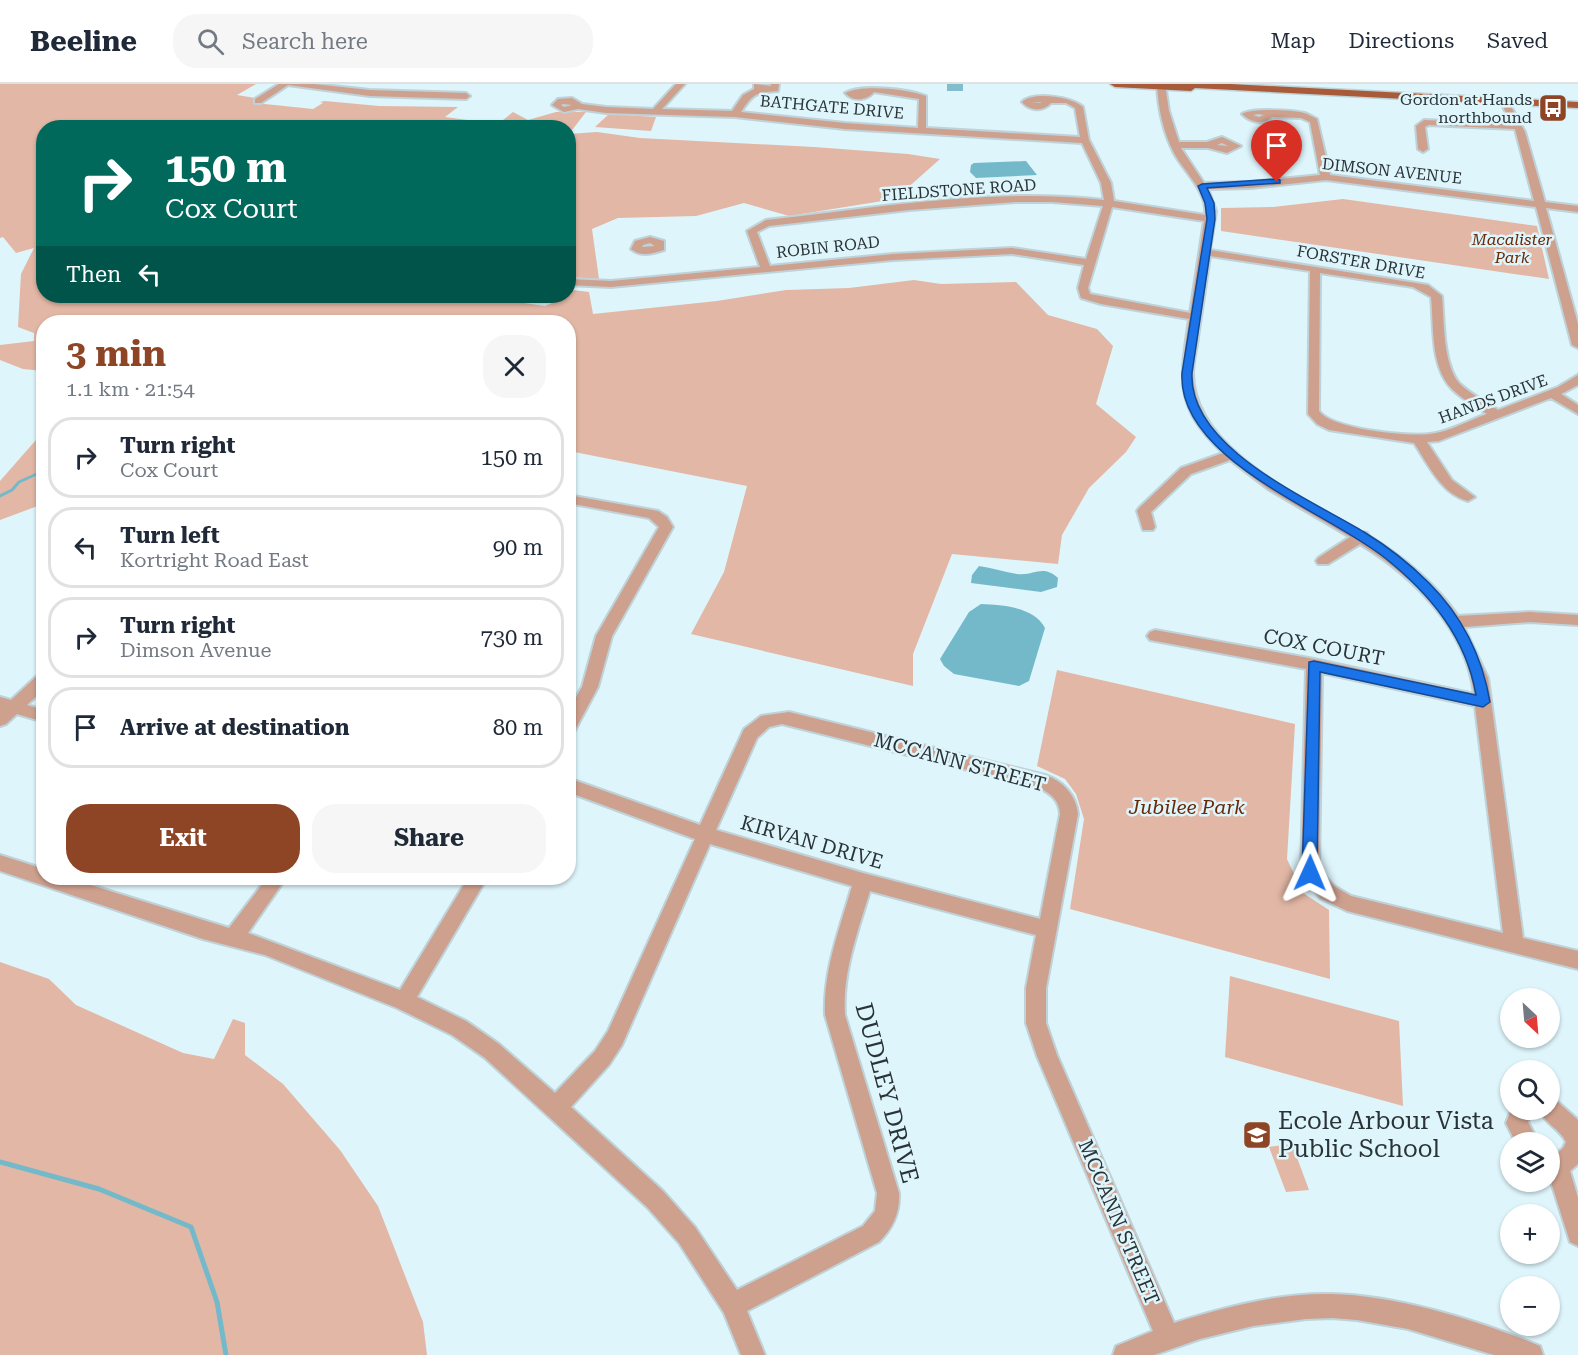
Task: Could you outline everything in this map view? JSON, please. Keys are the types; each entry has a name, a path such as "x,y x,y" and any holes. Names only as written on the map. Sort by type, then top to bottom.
{"main road":[{"path":"1115,84 1578,105"},
{"path":"1179,84 1211,87"}],"street":[{"path":"258,101 285,84"},
{"path":"292,84 393,93 466,96"},
{"path":"393,93 401,84"},
{"path":"655,112 681,84"},
{"path":"735,114 746,97 760,87 775,89 774,84"},
{"path":"1161,85 1168,127 1176,145 1202,186 1209,203 1211,219 1187,373 1190,396 1202,424 1230,455 1264,480 1362,536 1407,570 1455,622 1480,678 1514,944"},
{"path":"871,91 909,93 923,98 922,130"},
{"path":"1045,100 1065,101 1077,105 1085,140 1106,183 1109,204 1083,288 1085,297 1196,317"},
{"path":"1504,102 1519,127 1578,345"},
{"name":"BATHGATE DRIVE","path":"577,106 655,112 735,114 845,126 1085,140"},
{"path":"1269,114 1303,115 1314,121 1318,133 1318,160 1326,177"},
{"path":"1423,149 1419,126 1427,122 1519,127"},
{"path":"1176,145 1208,145"},
{"name":"DIMSON AVENUE","path":"1202,186 1251,185 1326,177 1578,209"},
{"name":"FIELDSTONE ROAD","path":"766,269 752,231 765,223 910,205 1052,199 1109,204 1211,219"},
{"name":"ROBIN ROAD","path":"576,282 612,284 653,266 766,269 893,257 1012,251 1090,263"},
{"name":"FORSTER DRIVE","path":"1206,252 1414,284 1432,291 1436,296 1446,372 1453,383 1465,394 1497,415"},
{"name":"HANDS DRIVE","path":"1315,270 1313,411 1315,416 1333,427 1419,440 1448,435 1552,394 1578,379"},
{"path":"1552,394 1578,410"},
{"path":"1419,440 1447,483 1468,497"},
{"path":"1148,527 1144,511 1186,471 1230,455"},
{"path":"576,500 653,514 662,520 666,527 604,636 590,687 576,712"},
{"path":"1323,561 1362,536"},
{"path":"1455,622 1530,617 1578,620"},
{"name":"COX COURT","path":"1155,636 1314,665 1483,702"},
{"path":"1314,665 1310,873 1327,892 1347,903 1578,960"},
{"path":"0,720 7,705 36,685"},
{"path":"7,705 36,714"},
{"name":"MCCANN STREET","path":"556,1108 602,1058 615,1038 704,834 750,734 759,723 772,718 789,718 1045,782 1065,797 1070,814 1036,988 1036,1023 1047,1056 1168,1337"},
{"name":"KIRVAN DRIVE","path":"576,788 704,834 863,881 1047,929"},
{"path":"0,863 36,875"},
{"name":"DUDLEY DRIVE","path":"733,1305 870,1234 885,1221 889,1207 888,1193 840,1034 834,998 839,966 863,881"},
{"path":"67,885 203,930 234,937 404,1001 459,1028 492,1051 655,1199 687,1235 733,1305 753,1355"},
{"path":"234,937 272,885"},
{"path":"404,1001 474,885"},
{"path":"1560,1118 1570,1127 1577,1142 1571,1156 1560,1161"},
{"path":"1560,1184 1578,1234"},
{"path":"1125,1355 1168,1337 1262,1312 1295,1307 1334,1306 1425,1321 1531,1355"}],"green space":[{"path":"0,84 256,84 237,95 255,98 255,103 313,109 323,103 320,102 325,101 379,106 458,107 445,117 468,120 36,120 36,303 523,303 545,306 552,303 576,303 576,290 589,292 593,314 717,301 786,290 849,288 914,280 941,284 1016,282 1048,315 1097,329 1113,346 1096,404 1136,437 1126,452 1089,488 1062,535 1058,564 952,554 913,654 913,686 691,634 724,572 747,486 576,452 576,315 36,315 36,370 23,369 0,360 0,345 34,341 34,333 18,327 21,274 34,248 16,253 3,237 0,238"},
{"path":"513,112 528,120 503,120"},
{"path":"556,112 586,112 576,125 576,120 528,120"},
{"path":"609,114 656,117 651,131 595,127"},
{"path":"597,132 640,138 814,147 908,154 940,159 895,199 789,216 744,203 696,216 618,218 592,229 599,279 576,277 576,134"},
{"name":"Macalister Park","path":"1343,199 1537,226 1549,279 1221,231 1221,208 1273,207"},
{"path":"36,440 36,507 0,520 0,481"},
{"name":"Jubilee Park","path":"1057,670 1295,724 1287,859 1303,893 1329,910 1330,979 1070,909 1084,819 1076,794 1065,779 1037,766"},
{"path":"0,962 49,979 76,1005 183,1053 214,1059 233,1019 245,1023 245,1055 283,1084 340,1150 378,1206 423,1322 427,1355 0,1355"},
{"path":"1230,976 1399,1021 1403,1106 1225,1057"},
{"path":"1292,1144 1309,1190 1286,1192 1269,1147"}],"water":[{"path":"1026,161 1037,175 976,178 970,172 971,165 974,163"},
{"path":"979,566 1017,574 1047,572 1058,578 1057,587 1041,592 971,583 972,575"},
{"path":"981,604 1008,606 1026,611 1040,621 1045,628 1029,681 1019,686 954,674 944,666 940,659 969,612"}],"waterway":[{"path":"0,496 12,490 19,482 36,474"},
{"path":"0,1162 99,1189 191,1227 217,1302 226,1355"}],"place":[{"name":"Gordon at Hands northbound","path":"1553,108"},
{"name":"Ecole Arbour Vista Public School","path":"1257,1135"}],"route":[{"path":"1277,182 1202,186 1209,203 1211,219 1187,373 1187,383 1194,409 1202,424 1216,441 1245,467 1362,536 1389,555 1424,586 1455,622 1480,678 1483,702 1314,665 1310,873"}]}
